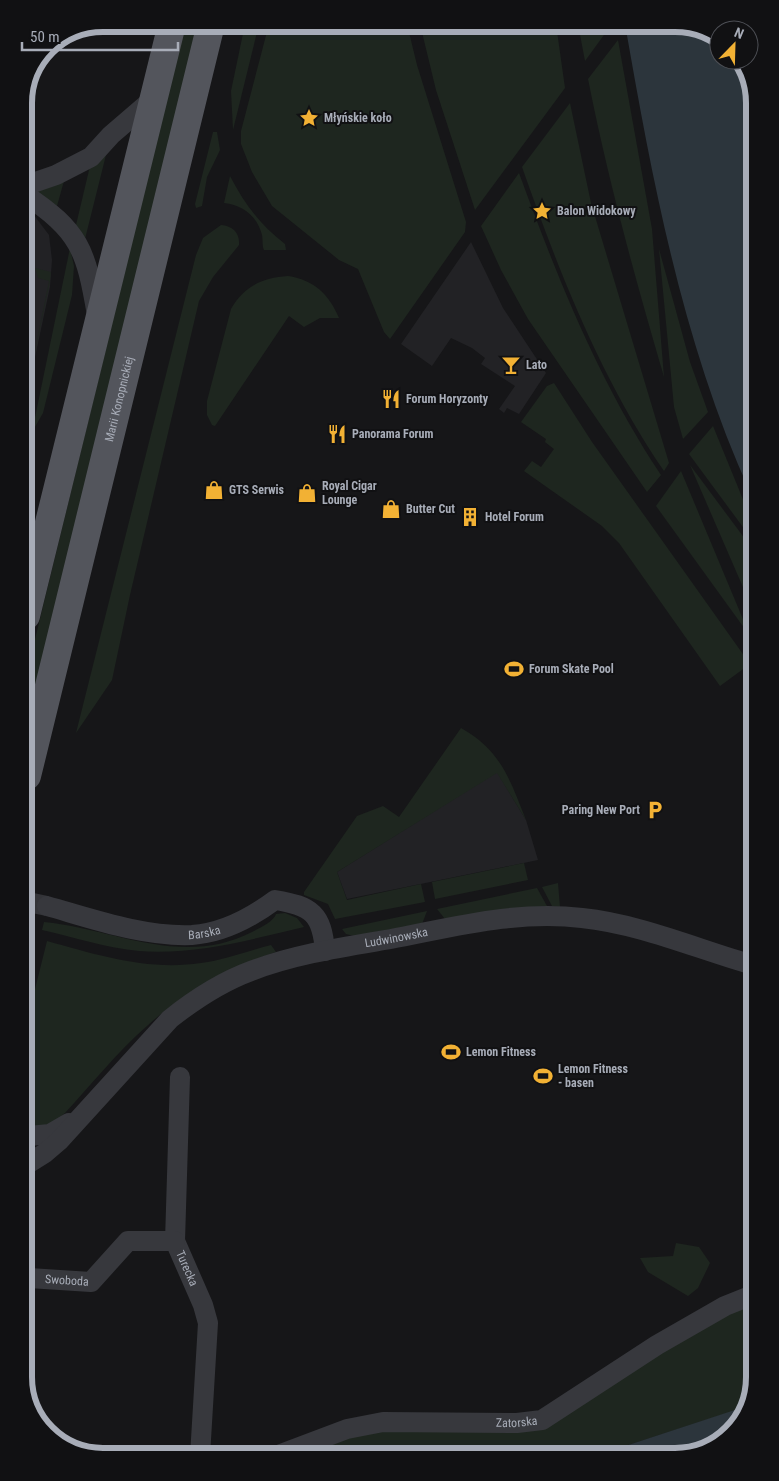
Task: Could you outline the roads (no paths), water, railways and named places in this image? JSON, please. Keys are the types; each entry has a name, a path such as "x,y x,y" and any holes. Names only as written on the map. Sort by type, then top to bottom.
{"main road":[{"path":"33,589 170,33"},
{"name":"Marii Konopnickiej","path":"32,754 209,33"}],"street":[{"path":"33,183 56,175 91,157 111,135 154,98"},
{"path":"33,200 55,216 73,235 79,246 91,282 98,324"},
{"name":"Barska","path":"47,906 131,928 192,935 227,927 255,915 276,900 295,903 313,914 323,929 325,951"},
{"name":"Ludwinowska","path":"32,1161 46,1153 148,1041 189,1004 248,972 272,963 467,924 536,915 581,918 622,925 746,962"},
{"name":"Turecka","path":"180,1077 175,1241 203,1304 208,1323 200,1448"},
{"name":"Ludwinowska","path":"32,1136 50,1134 72,1122 88,1108"},
{"name":"Swoboda","path":"32,1278 91,1282 128,1241 175,1241"},
{"name":"Zatorska","path":"297,1448 347,1429 383,1422 518,1423 542,1420 657,1345 725,1306 746,1298"}],"tunnel":[{"path":"32,903 47,906"}],"place":[{"name":"Młyńskie koło","path":"309,118"},
{"name":"Balon Widokowy","path":"542,211"},
{"name":"Lato","path":"511,365"},
{"name":"Forum Horyzonty","path":"391,399"},
{"name":"Panorama Forum","path":"337,434"},
{"name":"GTS Serwis","path":"214,490"},
{"name":"Royal Cigar Lounge","path":"307,493"},
{"name":"Butter Cut","path":"391,509"},
{"name":"Hotel Forum","path":"470,517"},
{"name":"Forum Skate Pool","path":"514,669"},
{"name":"Paring New Port","path":"655,810"},
{"name":"Lemon Fitness","path":"451,1052"},
{"name":"Lemon Fitness - basen","path":"543,1076"}]}
